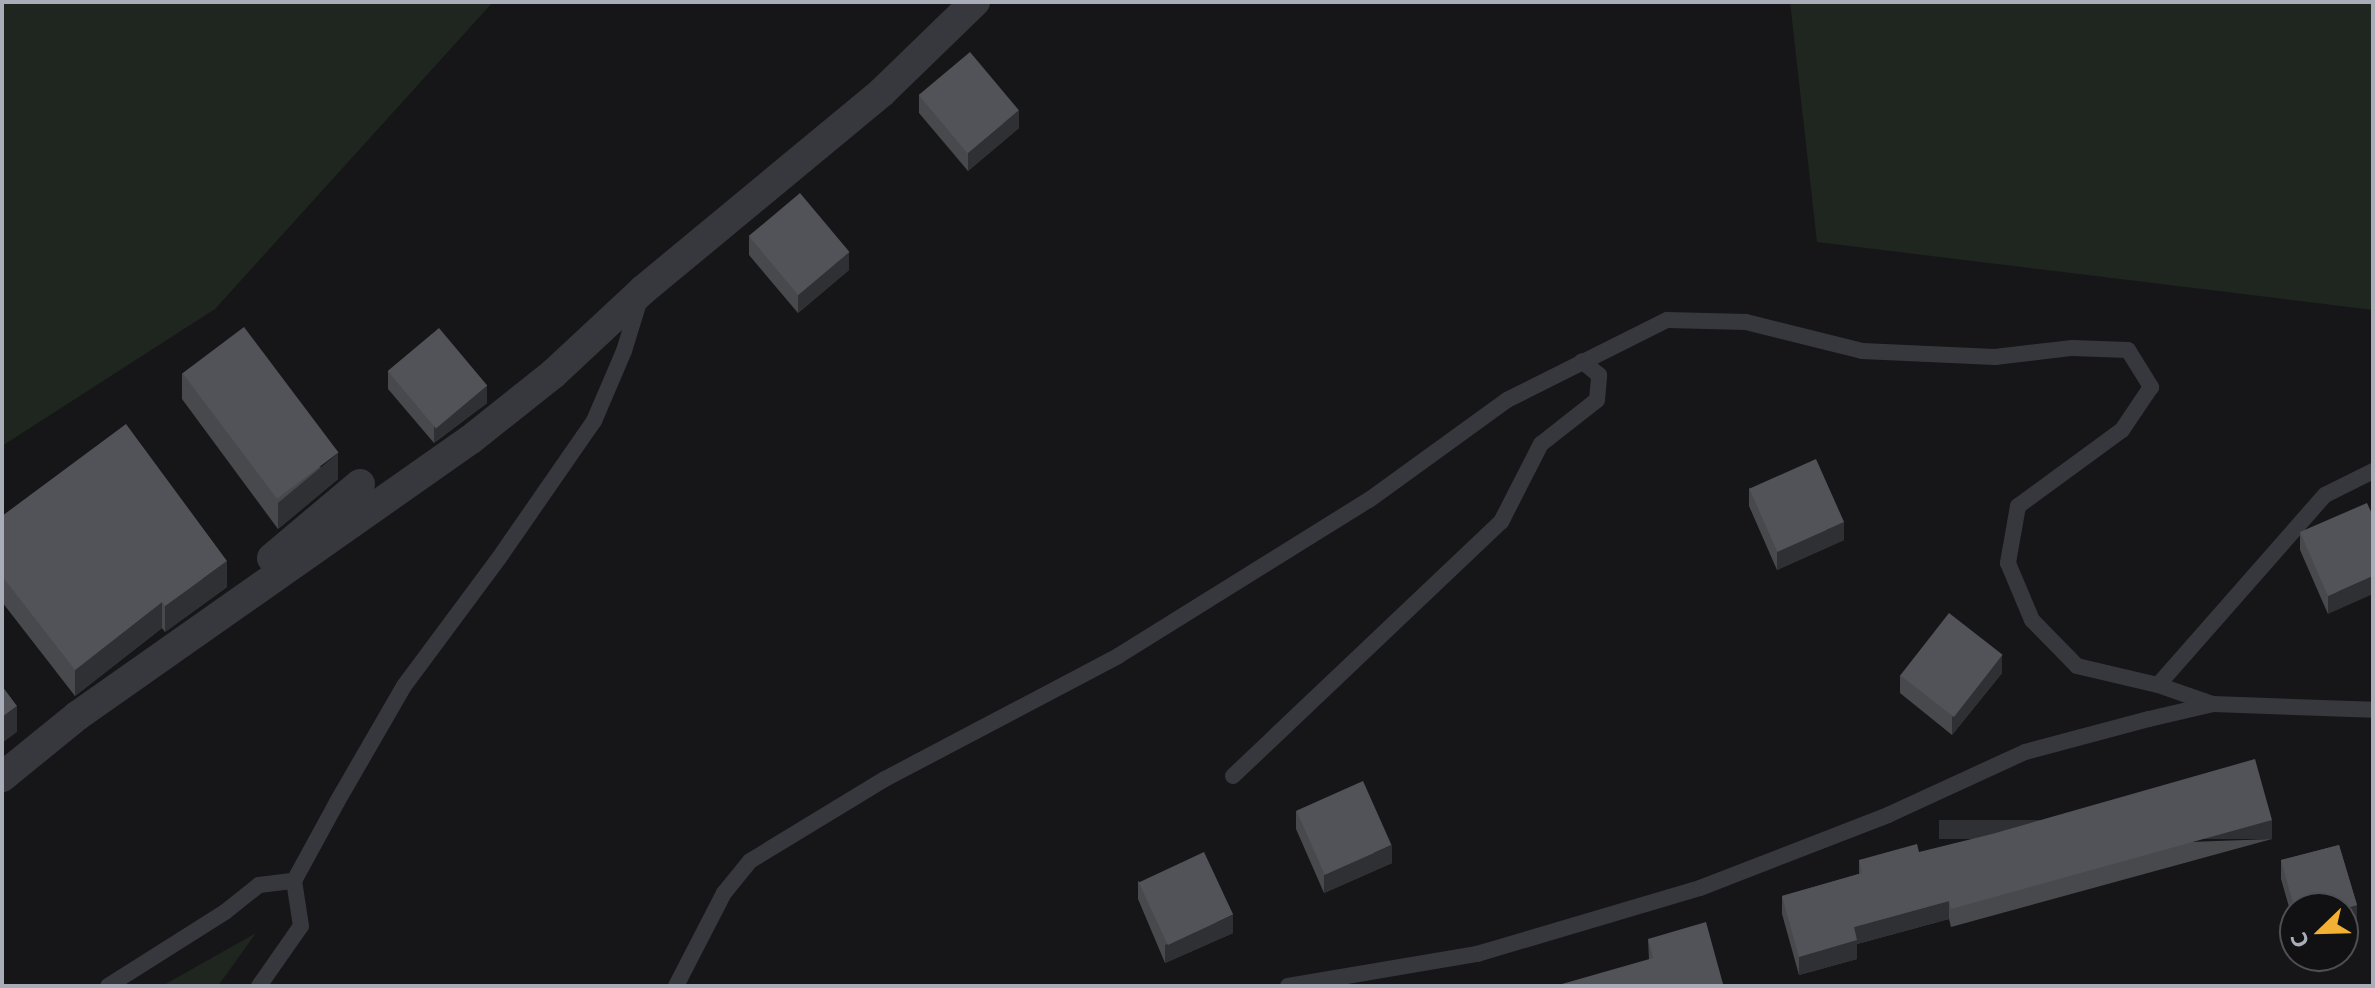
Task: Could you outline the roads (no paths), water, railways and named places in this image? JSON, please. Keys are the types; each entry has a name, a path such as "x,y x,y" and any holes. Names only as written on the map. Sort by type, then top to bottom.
{"street":[{"path":"2,777 77,716 470,440 553,374 643,290 881,93 975,2"},
{"path":"2,754 238,586 360,484"}],"lane":[{"path":"259,986 301,926 294,881 404,686 499,558 594,421 624,351 643,290"},
{"path":"676,986 724,893 750,861 885,779 1118,656 1369,500 1507,400 1667,320 1746,322 1862,351 1995,357 2072,348 2128,350 2151,387 2122,430 2018,506 2008,563 2032,620 2077,666 2158,685 2213,704"},
{"path":"1233,776 1501,522 1541,444 1597,400 1599,375 1582,361"},
{"path":"2158,685 2325,495 2373,471"},
{"path":"1288,986 1477,954 1700,888 1888,815 2025,752 2213,704 2373,710"},
{"path":"108,986 225,912 259,885 294,881"}]}
